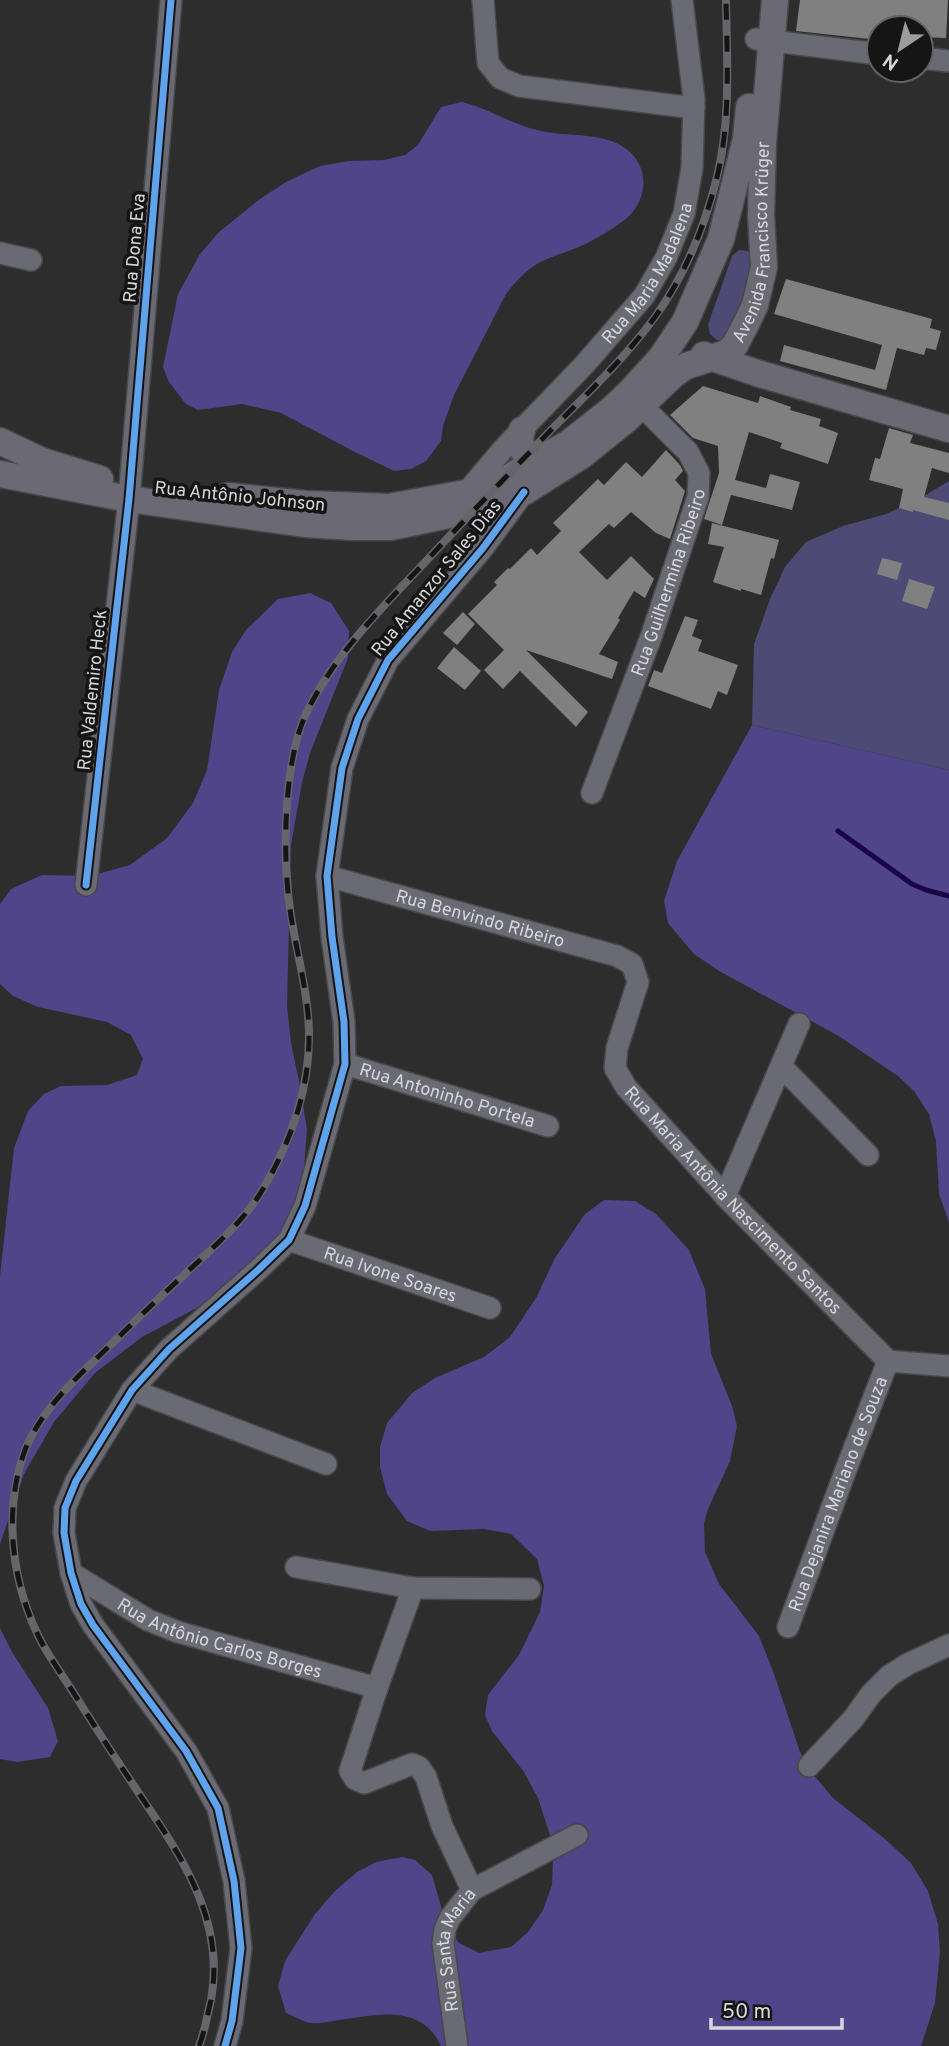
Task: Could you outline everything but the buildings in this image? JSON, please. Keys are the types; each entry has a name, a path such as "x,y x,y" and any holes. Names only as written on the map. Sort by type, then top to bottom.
{"main road":[{"name":"Avenida Francisco Krüger","path":"478,496 569,443 612,409 635,399 686,366 709,357 720,356 735,345 755,305 764,267 761,215 763,40 759,0"},
{"name":"Avenida Francisco Krüger","path":"478,496 524,492 581,456 635,399 685,322 721,239 746,139 763,40 775,0"},
{"path":"721,239 734,233 744,234 756,241 764,252"},
{"path":"685,322 687,335 694,346 709,357 949,429"},
{"path":"735,345 760,374"},
{"path":"513,439 520,436 522,449 530,459 536,461"},
{"name":"Rua Antônio Johnson","path":"0,442 42,461 129,492"},
{"name":"Rua Antônio Johnson","path":"0,474 129,492 304,524 354,527 391,527 478,496"}],"street":[{"name":"Rua Dona Eva","path":"129,492 171,0"},
{"path":"484,0 488,63 500,78 519,86 694,108"},
{"name":"Rua Maria Madalena","path":"478,496 513,439 585,364 644,296 666,258 684,214 691,168 694,108 682,0"},
{"path":"763,40 865,52"},
{"path":"0,253 31,260"},
{"name":"Rua Guilhermina Ribeiro","path":"592,793 651,637 698,497 699,473 688,452 635,399"},
{"name":"Rua Valdemiro Heck","path":"86,885 129,492"},
{"name":"Rua Amanzor Sales Dias","path":"225,2046 232,2021 242,1948 234,1881 218,1808 186,1751 93,1625 81,1604 71,1573 64,1533 65,1508 76,1481 132,1390 169,1349 289,1240 305,1206 345,1064 344,1022 327,876 342,768 358,719 388,660 483,548 524,492"},
{"name":"Rua Amanzor Sales Dias","path":"478,496 483,548"},
{"name":"Rua Benvindo Ribeiro","path":"327,876 617,956 632,964"},
{"name":"Rua Maria Antônia Nascimento Santos","path":"632,964 638,982 617,1048 615,1068 626,1087 725,1196 888,1361"},
{"path":"725,1196 799,1024"},
{"name":"Rua Antoninho Portela","path":"345,1064 548,1126"},
{"path":"780,1066 868,1155"},
{"name":"Rua Ivone Soares","path":"289,1240 490,1308"},
{"path":"888,1361 949,1366"},
{"name":"Rua Dejanira Mariano de Souza","path":"788,1627 888,1361"},
{"path":"132,1390 326,1464"},
{"path":"296,1567 413,1588 530,1589"},
{"name":"Rua Antônio Carlos Borges","path":"71,1573 148,1620 178,1632 377,1689"},
{"path":"413,1588 351,1771 355,1779 364,1783 412,1764 419,1767 426,1777 442,1826 472,1890"},
{"path":"809,1766 889,1676 949,1645"},
{"name":"Rua Santa Maria","path":"457,2046 443,1943 450,1918 472,1890 577,1835"}],"shaded area":[{"path":"462,102 537,130 597,137 616,143 634,156 639,165 643,174 642,195 638,205 623,221 584,244 537,264 506,294 454,395 443,426 441,441 426,461 411,469 394,471 281,413 242,404 198,410 186,404 169,382 163,367 178,294 200,254 219,232 286,182 320,166 349,161 384,160 405,155 418,145 441,107"},
{"path":"739,250 748,251 754,261 732,334 723,341 717,340 710,334 708,325 732,256"},
{"path":"949,481 949,770 752,725 754,644 785,567 806,542 843,526 886,514"},
{"path":"310,593 331,603 349,631 348,658 310,753 291,845 287,1006 307,1130 303,1180 295,1209 279,1240 210,1301 142,1337 95,1373 54,1422 24,1474 0,1544 0,1276 14,1148 28,1111 44,1094 61,1086 107,1085 137,1075 143,1059 131,1035 107,1022 38,1007 13,996 0,984 0,904 11,889 42,875 90,876 130,865 167,838 193,803 207,770 219,690 232,652 246,630 278,599"},
{"path":"752,725 949,770 949,1222 939,1194 936,1141 929,1114 914,1091 898,1076 837,1035 719,971 694,954 668,923 664,901 677,861"},
{"path":"604,1200 635,1201 656,1214 689,1250 705,1289 711,1354 737,1426 730,1461 704,1523 705,1552 719,1584 759,1636 800,1752 812,1773 833,1798 911,1863 928,1891 938,1924 940,1952 935,2003 921,2046 441,2046 421,2022 408,2017 363,2016 314,2023 286,2013 278,1986 285,1961 315,1914 335,1891 357,1872 376,1862 402,1857 415,1860 432,1875 447,1927 459,1943 479,1953 511,1947 528,1932 543,1910 552,1885 550,1835 538,1798 524,1772 492,1731 485,1715 488,1695 519,1655 540,1612 544,1586 537,1559 511,1534 484,1529 430,1531 407,1521 387,1494 380,1467 380,1447 387,1423 412,1393 435,1378 484,1357 510,1337 536,1298 555,1258 585,1214"},
{"path":"0,1628 48,1708 58,1741 50,1757 17,1762 0,1759"}],"waterway":[{"path":"838,831 912,884 949,896"}],"railway":[{"path":"199,2046 211,2000 214,1972 207,1921 199,1896 175,1849 51,1658 32,1623 24,1599 14,1549 12,1524 18,1474 31,1437 56,1400 236,1224 263,1189 282,1152 302,1094 309,1032 286,872 287,803 298,734 316,694 344,652 394,595 618,361 655,317 676,284 693,250 706,214 721,155 727,89 726,0"}],"cycle path":[{"path":"86,885 129,499 171,0"},
{"path":"225,2046 232,2021 241,1948 234,1881 218,1808 186,1751 93,1625 81,1604 71,1573 64,1533 65,1508 76,1481 132,1390 169,1349 289,1240 305,1206 345,1064 344,1022 327,876 342,768 358,719 388,660 483,548 524,492"}]}
